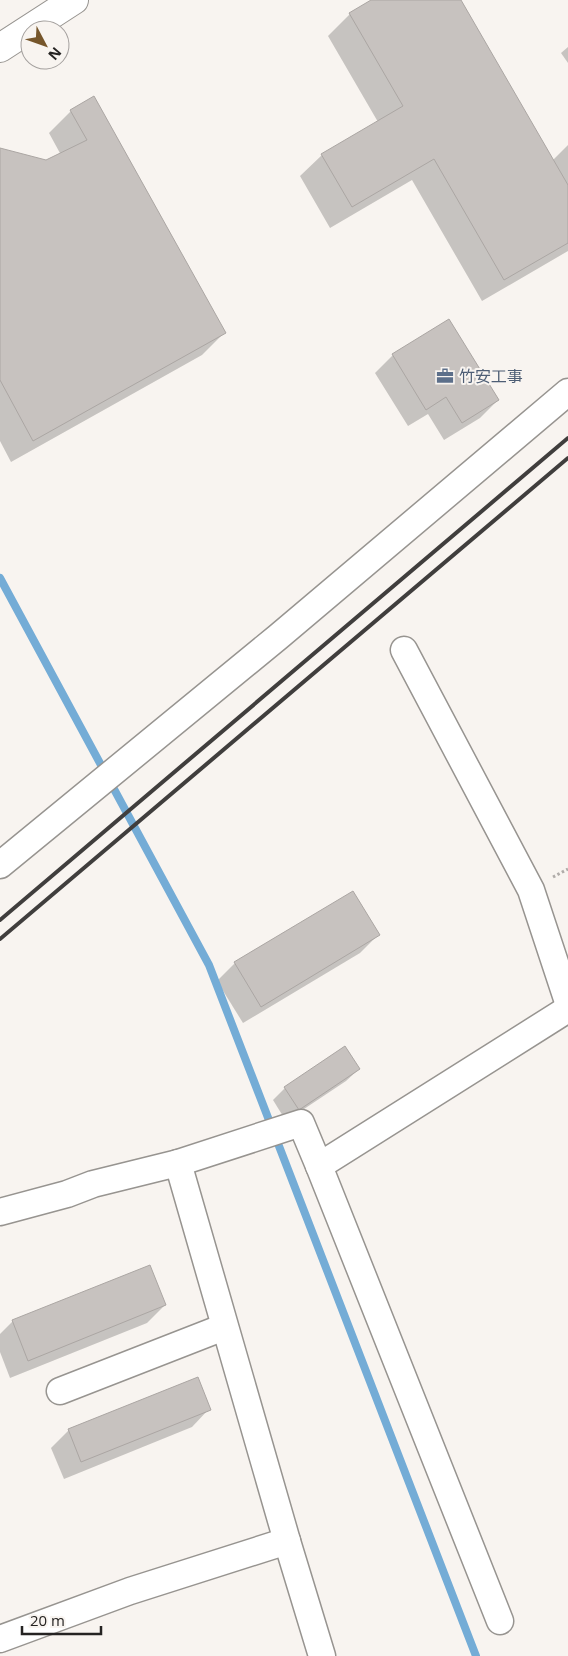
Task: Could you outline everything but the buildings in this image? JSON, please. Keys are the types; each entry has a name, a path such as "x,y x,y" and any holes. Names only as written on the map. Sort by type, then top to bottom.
{"main road":[{"path":"0,48 74,0"}],"street":[{"path":"0,865 278,637 568,392"},
{"path":"404,650 531,890 568,1002"},
{"path":"319,1166 568,1009"},
{"path":"0,1212 67,1194 93,1184 178,1163 301,1123 500,1621"},
{"path":"178,1163 224,1327 322,1656"},
{"path":"60,1391 224,1327"},
{"path":"0,1639 130,1591 287,1541"}],"waterway":[{"path":"0,578 209,965 476,1656"}],"railway":[{"path":"0,920 568,438"},
{"path":"0,939 568,458"}],"place":[{"name":"竹安工事","path":"445,376"}]}
